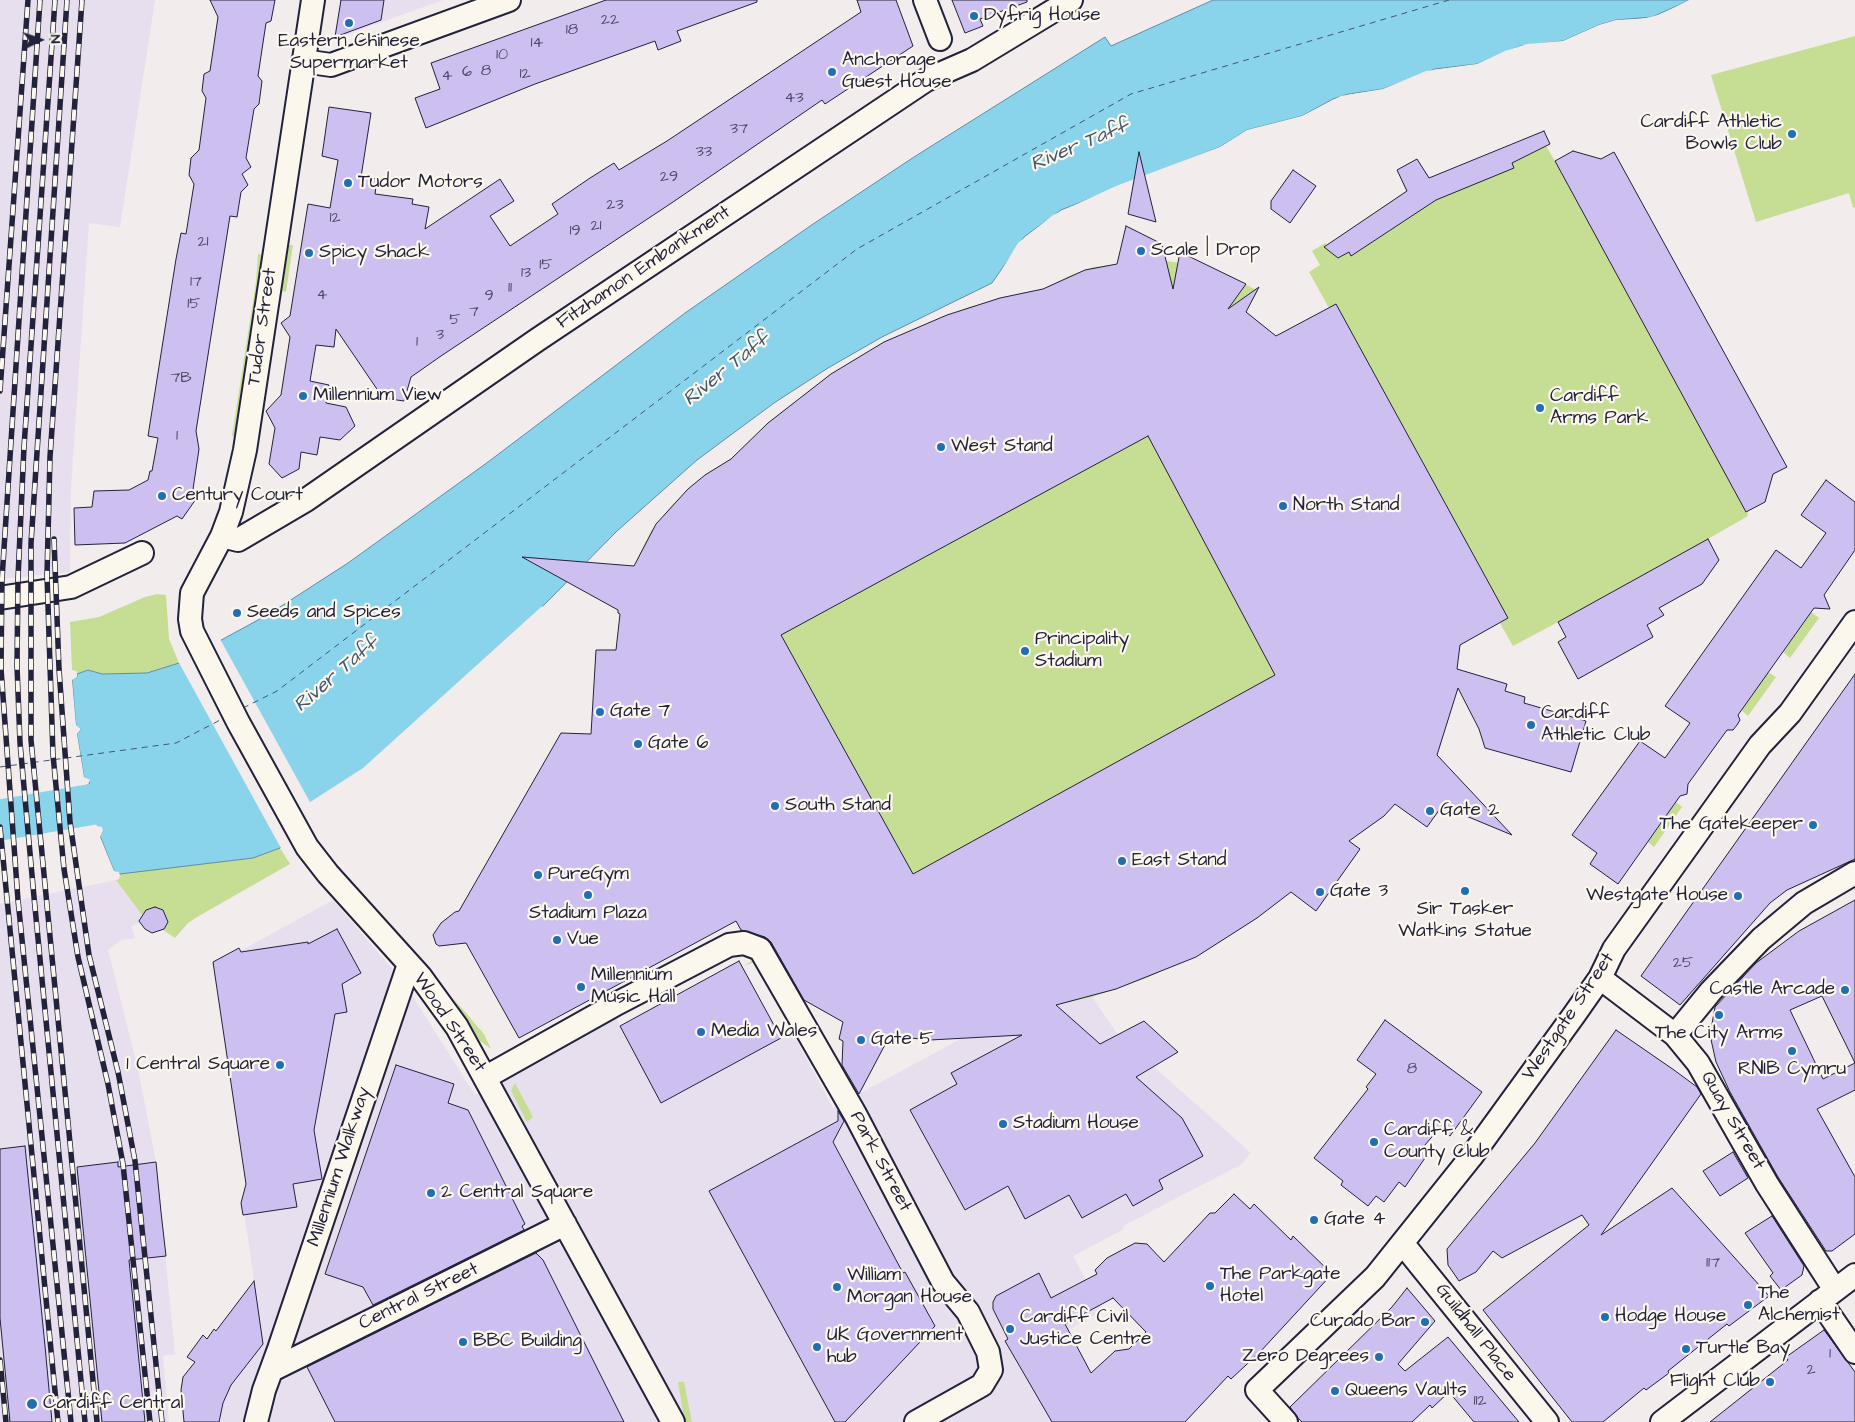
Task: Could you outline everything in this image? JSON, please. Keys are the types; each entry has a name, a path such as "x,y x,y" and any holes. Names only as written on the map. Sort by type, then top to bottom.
{"street":[{"name":"Tudor Street","path":"197,644 190,619 192,593 222,536 235,496 245,450 313,0"},
{"path":"303,61 332,65 509,0"},
{"path":"925,0 940,39"},
{"name":"Fitzhamon Embankment","path":"222,536 238,540 306,500 537,340 926,80 972,60 1071,0"},
{"path":"0,598 71,587 142,553"},
{"name":"Westgate Street","path":"1286,1422 1257,1390 1363,1290 1403,1244 1472,1157 1600,978 1614,949 1760,745 1790,713 1855,622"},
{"name":"Wood Street","path":"197,644 307,847 328,874 433,992 486,1077 674,1422"},
{"path":"1675,1035 1740,959 1791,912 1815,895 1855,873"},
{"name":"Park Street","path":"486,1077 601,1012 729,945 744,943 760,949 855,1114 943,1282 968,1312 991,1361 988,1377 974,1391 916,1422"},
{"name":"Millennium Walkway","path":"256,1422 264,1390 408,964"},
{"name":"Quay Street","path":"1600,978 1675,1035 1707,1076 1827,1295 1855,1352"},
{"name":"Central Street","path":"272,1370 565,1224"},
{"name":"Guildhall Place","path":"1403,1244 1456,1307 1460,1316 1547,1422"},
{"path":"1662,1422 1855,1275"}],"shaded area":[{"path":"0,0 155,0 120,227 89,223 71,487 70,572 0,579"},
{"path":"340,0 443,0 343,36 335,31"},
{"path":"116,880 142,915 141,922 131,926 135,938 121,940 108,950 138,1069 156,1162 175,1354 163,1356 169,1422 0,1422 0,904"},
{"path":"333,900 405,984 475,1095 614,1014 661,1102 792,1032 833,1108 966,1036 1036,1010 1092,997 1118,1035 1251,1153 1240,1165 1123,1226 1124,1229 1073,1256 1103,1311 1068,1330 1109,1408 1134,1422 219,1422 223,1403 231,1385 263,1344 243,1203 248,1185 240,950"}],"green space":[{"name":"Cardiff Athletic Bowls Club","path":"1855,36 1855,207 1853,208 1849,193 1756,222 1711,75"},
{"name":"Principality Stadium","path":"1546,146 1555,161 1573,151 1590,156 1594,162 1614,152 1787,467 1767,478 1747,512 1748,516 1708,539 1719,560 1702,584 1659,607 1664,615 1647,625 1653,637 1578,679 1558,642 1566,637 1558,622 1513,646 1500,623 1435,659 1458,661 1451,711 1435,753 1396,803 1384,816 1352,837 1303,881 1257,918 1212,947 1147,978 1092,997 1036,1010 930,1040 880,1033 826,1013 797,995 761,960 743,966 759,957 739,926 617,655 621,612 637,559 651,531 673,504 705,475 731,459 768,423 814,387 884,342 969,307 1043,289 1071,275 1093,267 1167,261 1186,264 1241,282 1258,291 1246,312 1276,336 1329,308 1309,272 1320,265 1312,251 1325,243 1327,245 1406,191 1397,170 1417,159 1430,178"},
{"path":"289,245 293,245 286,292 282,291"},
{"path":"258,254 263,255 235,437 232,436 256,282"},
{"path":"157,594 166,595 169,639 179,663 147,673 102,674 88,670 77,674 76,671 72,670 70,622 99,617 145,597"},
{"path":"1811,612 1819,618 1790,658 1783,652"},
{"path":"1768,672 1776,677 1748,716 1741,710"},
{"path":"1676,802 1682,807 1654,847 1648,842"},
{"path":"280,848 290,864 197,917 188,923 175,938 163,930 168,922 163,910 150,908 142,915 116,880 119,879 120,874 127,872 253,858"},
{"path":"453,998 484,1034 491,1049 480,1041"},
{"path":"515,1083 533,1117 527,1122 511,1091"},
{"path":"678,1382 684,1382 692,1422 686,1422 684,1418"}],"water":[{"path":"1213,0 1690,0 1652,17 1616,20 1599,25 1563,41 1520,46 1477,64 1435,69 1383,89 1349,94 1333,99 1302,116 1247,130 1220,147 1061,210 1024,237 992,283 882,337 828,368 774,403 697,460 617,531 547,602 363,769 311,802 312,805 280,848 253,858 120,874 114,871 100,836 103,831 97,827 86,786 90,783 84,777 77,734 81,729 76,726 72,679 77,677 77,674 88,670 102,674 147,673 179,663 269,614 348,563 488,462 685,313 914,157 1105,37 1111,46"}],"pier":[{"path":"1689,0 1693,0 1652,20 1617,23 1600,27 1564,43 1528,47 1506,53 1478,66 1426,73 1384,92 1342,99 1303,118 1248,132 1221,149 1117,189 1055,217 1020,245 996,283 995,281 1018,243 1053,215 1116,186 1220,147 1247,130 1302,116 1341,96 1383,89 1426,71 1477,64 1505,51 1527,44 1563,41 1599,25 1616,20 1642,19 1662,14"},
{"path":"542,606 542,610 364,770 314,803 314,806 282,850 178,661 220,639 310,802 363,768"},
{"path":"77,671 77,677 72,680 76,725 81,729 77,734 84,777 90,780 86,786 97,826 102,827 103,831 100,837 114,871 119,872 120,877 112,873 98,837 101,831 95,828 84,786 87,781 82,778 75,734 79,730 74,726 70,680"}],"building":[{"path":"210,0 275,0 271,21 266,23 258,76 262,81 259,104 254,109 246,158 251,167 242,174 248,185 241,192 237,217 230,216 196,431 199,449 192,496 196,499 182,519 177,516 125,543 75,545 74,508 92,507 94,491 129,490 148,480 150,471 152,471 158,438 148,436 176,259 181,233 186,234 194,184 189,175 191,158 199,150 206,98 202,91 204,74 210,71 218,17"},
{"path":"341,0 384,0 381,20 335,37"},
{"path":"606,0 757,0 757,2 677,31 681,41 658,50 655,41 535,84 426,128 415,98 440,89 431,63"},
{"path":"857,0 896,0 913,46 825,104 822,100 673,202 441,356 411,377 404,401 383,398 336,329 334,347 316,345 310,381 329,385 326,403 346,407 355,426 340,440 320,437 317,455 301,452 299,469 282,478 269,464 275,428 266,411 281,395 290,337 281,323 290,316 308,204 330,208 338,160 322,156 329,107 371,113 361,177 377,179 375,194 413,199 412,204 429,207 425,229 500,179 514,201 490,216 510,246 558,214 552,204 590,178 614,163 619,170 667,141 861,12"},
{"name":"Dyfrig House","path":"952,0 1027,0 1027,2 980,19 983,26 965,33"},
{"path":"1544,131 1550,144 1512,163 1514,168 1436,200 1351,256 1349,252 1338,258 1324,247 1407,191 1397,170 1417,159 1429,178"},
{"path":"1573,151 1601,159 1614,152 1787,467 1773,474 1765,502 1746,512 1555,161"},
{"path":"1139,152 1156,222 1128,214"},
{"path":"1293,170 1316,186 1290,223 1271,209 1271,201"},
{"name":"Principality Stadium","path":"1126,226 1162,244 1173,289 1180,252 1246,284 1228,309 1259,287 1246,312 1276,336 1336,304 1508,618 1460,645 1457,669 1507,684 1505,691 1525,697 1524,703 1586,721 1571,772 1485,748 1479,729 1458,688 1437,755 1512,835 1442,806 1427,827 1395,804 1384,816 1349,841 1360,849 1316,911 1291,892 1257,918 1196,957 1116,989 1056,1005 1100,1044 1144,1021 1178,1052 1136,1077 1182,1118 1203,1156 1159,1180 1163,1189 1133,1206 1126,1194 1082,1218 1069,1195 1025,1219 1008,1186 965,1210 910,1110 957,1084 951,1073 1022,1035 930,1040 892,1036 888,1039 859,1094 842,1065 843,1041 839,1039 843,1022 804,1000 771,942 765,937 741,930 736,921 519,1038 466,943 439,946 436,944 433,935 441,923 459,911 561,733 591,734 596,650 616,650 620,614 618,610 522,557 634,566 656,524 688,489 705,475 731,459 768,423 831,374 884,342 947,315 1000,298 1043,289 1085,270 1117,264","holes":["1148,436 1275,675 913,874 781,635"]},
{"path":"1826,480 1855,502 1855,550 1824,595 1830,609 1814,608 1738,715 1740,720 1737,725 1733,730 1727,730 1688,784 1687,794 1680,796 1618,884 1590,864 1597,853 1572,835 1640,741 1665,758 1690,723 1665,706 1776,550 1801,568 1826,533 1801,515"},
{"path":"1708,539 1719,560 1702,584 1659,608 1664,615 1647,625 1653,637 1578,679 1558,642 1566,637 1558,622"},
{"path":"1855,674 1855,859 1787,890 1770,903 1680,1005 1641,976"},
{"path":"1855,900 1855,1063 1855,1090 1817,1109 1855,1177 1855,1234 1832,1251 1826,1251 1778,1177 1730,1092 1716,1062 1710,1035 1715,1007 1756,963 1799,931","holes":["1822,996 1855,1063 1823,1079 1790,1010"]},
{"path":"155,907 163,910 168,922 164,929 152,933 145,929 139,921 146,910"},
{"name":"1 Central Square","path":"337,929 361,973 342,984 347,1012 335,1014 314,1130 322,1179 293,1184 297,1207 243,1215 241,1203 246,1184 213,962 239,948 241,952 308,942 308,944"},
{"name":"Media Wales","path":"739,961 781,1038 661,1103 620,1026"},
{"path":"1385,1020 1482,1092 1450,1136 1438,1130 1424,1146 1425,1158 1405,1187 1399,1182 1384,1202 1376,1196 1368,1206 1341,1185 1343,1181 1314,1158 1368,1089 1366,1087 1376,1074 1357,1060"},
{"path":"1616,1030 1697,1087 1701,1094 1601,1235 1672,1188 1769,1296 1729,1326 1727,1324 1668,1371 1669,1373 1646,1390 1644,1388 1603,1422 1572,1422 1483,1310 1589,1225 1582,1215 1502,1258 1493,1251 1476,1272 1459,1281 1448,1265 1447,1249 1535,1143"},
{"name":"2 Central Square","path":"396,1065 454,1084 448,1103 468,1110 525,1224 522,1226 524,1230 373,1305 363,1287 325,1274"},
{"name":"William Morgan House","path":"838,1111 844,1121 833,1142 903,1273 905,1272 935,1326 845,1422 835,1422 709,1191 838,1121"},
{"path":"25,1146 52,1422 10,1422 0,1318 0,1149"},
{"path":"1733,1152 1748,1178 1720,1196 1703,1171"},
{"path":"118,1162 118,1167 156,1162 166,1256 129,1260 145,1422 102,1422 77,1167"},
{"path":"1234,1194 1250,1209 1254,1204 1291,1240 1293,1236 1332,1274 1260,1352 1231,1379 1228,1376 1185,1422 1052,1422 1005,1341 1008,1339 993,1309 993,1302 996,1296 1039,1273 1051,1298 1097,1274 1095,1270 1107,1258 1135,1243 1147,1244 1164,1262 1210,1213 1215,1213","holes":["1113,1298 1146,1332 1129,1349 1115,1351 1091,1373 1065,1324"]},
{"path":"1772,1216 1804,1266 1802,1275 1781,1290 1770,1276 1773,1273 1745,1233"},
{"name":"BBC Building","path":"536,1253 543,1260 624,1422 335,1422 307,1367"},
{"path":"254,1281 263,1344 231,1385 223,1403 219,1422 184,1422 181,1390 183,1377 195,1362 187,1357 203,1335 207,1339 214,1329 216,1331"},
{"path":"1407,1288 1435,1321 1398,1364 1405,1371 1448,1337 1519,1422 1474,1422 1449,1392 1432,1408 1430,1405 1412,1422 1302,1422 1298,1418 1290,1407 1392,1307"},
{"path":"1824,1330 1855,1372 1855,1422 1710,1422 1788,1360 1786,1357"}],"waterway":[{"name":"River Taff","path":"0,820 100,803 144,789"}],"ferry route":[{"path":"243,708 277,691 857,249 1131,94 1449,0"},
{"path":"0,767 176,743 224,718"}],"railway":[{"path":"0,391 28,0"},
{"path":"40,0 2,579 1,669 18,900 71,1422"},
{"path":"55,0 24,447 18,578 17,666 20,743 85,1422"},
{"path":"67,0 31,543 31,740 97,1422"},
{"path":"82,0 50,457 47,575 53,755 64,869 78,957 108,1084 123,1164 150,1422"},
{"path":"54,539 59,669 70,822 89,955 118,1072 135,1161 162,1422"},
{"path":"0,827 58,1422"},
{"path":"0,1360 6,1422"}],"place":[{"name":"Dyfrig House","path":"974,16"},
{"name":"Eastern Chinese Supermarket","path":"349,23"},
{"name":"Anchorage Guest House","path":"832,72"},
{"name":"Cardiff Athletic Bowls Club","path":"1792,134"},
{"name":"Tudor Motors","path":"348,183"},
{"name":"Scale | Drop","path":"1141,251"},
{"name":"Spicy Shack","path":"309,253"},
{"name":"Millennium View","path":"303,396"},
{"name":"Cardiff Arms Park","path":"1540,408"},
{"name":"West Stand","path":"941,447"},
{"name":"Century Court","path":"162,496"},
{"name":"North Stand","path":"1283,506"},
{"name":"Seeds and Spices","path":"237,613"},
{"name":"Principality Stadium","path":"1025,651"},
{"name":"Gate 7","path":"600,712"},
{"name":"Cardiff Athletic Club","path":"1531,725"},
{"name":"Gate 6","path":"638,744"},
{"name":"South Stand","path":"775,806"},
{"name":"Gate 2","path":"1430,811"},
{"name":"The Gatekeeper","path":"1813,825"},
{"name":"East Stand","path":"1122,861"},
{"name":"PureGym","path":"538,875"},
{"name":"Sir Tasker Watkins Statue","path":"1465,891"},
{"name":"Gate 3","path":"1320,892"},
{"name":"Stadium Plaza","path":"588,895"},
{"name":"Westgate House","path":"1738,896"},
{"name":"Vue","path":"557,940"},
{"name":"Millennium Music Hall","path":"581,987"},
{"name":"Castle Arcade","path":"1845,990"},
{"name":"The City Arms","path":"1719,1015"},
{"name":"Media Wales","path":"701,1032"},
{"name":"Gate 5","path":"861,1040"},
{"name":"RNIB Cymru","path":"1792,1051"},
{"name":"1 Central Square","path":"280,1065"},
{"name":"Stadium House","path":"1003,1124"},
{"name":"Cardiff & County Club","path":"1374,1142"},
{"name":"2 Central Square","path":"431,1193"},
{"name":"Gate 4","path":"1314,1220"},
{"name":"The Parkgate Hotel","path":"1210,1286"},
{"name":"William Morgan House","path":"837,1287"},
{"name":"The Alchemist","path":"1748,1305"},
{"name":"Hodge House","path":"1605,1317"},
{"name":"Curado Bar","path":"1425,1322"},
{"name":"Cardiff Civil Justice Centre","path":"1010,1329"},
{"name":"BBC Building","path":"463,1342"},
{"name":"UK Government hub","path":"817,1347"},
{"name":"Turtle Bay","path":"1686,1349"},
{"name":"Zero Degrees","path":"1379,1357"},
{"name":"Flight Club","path":"1770,1382"},
{"name":"Queens Vaults","path":"1335,1391"},
{"name":"Cardiff Central","path":"32,1404"}]}
